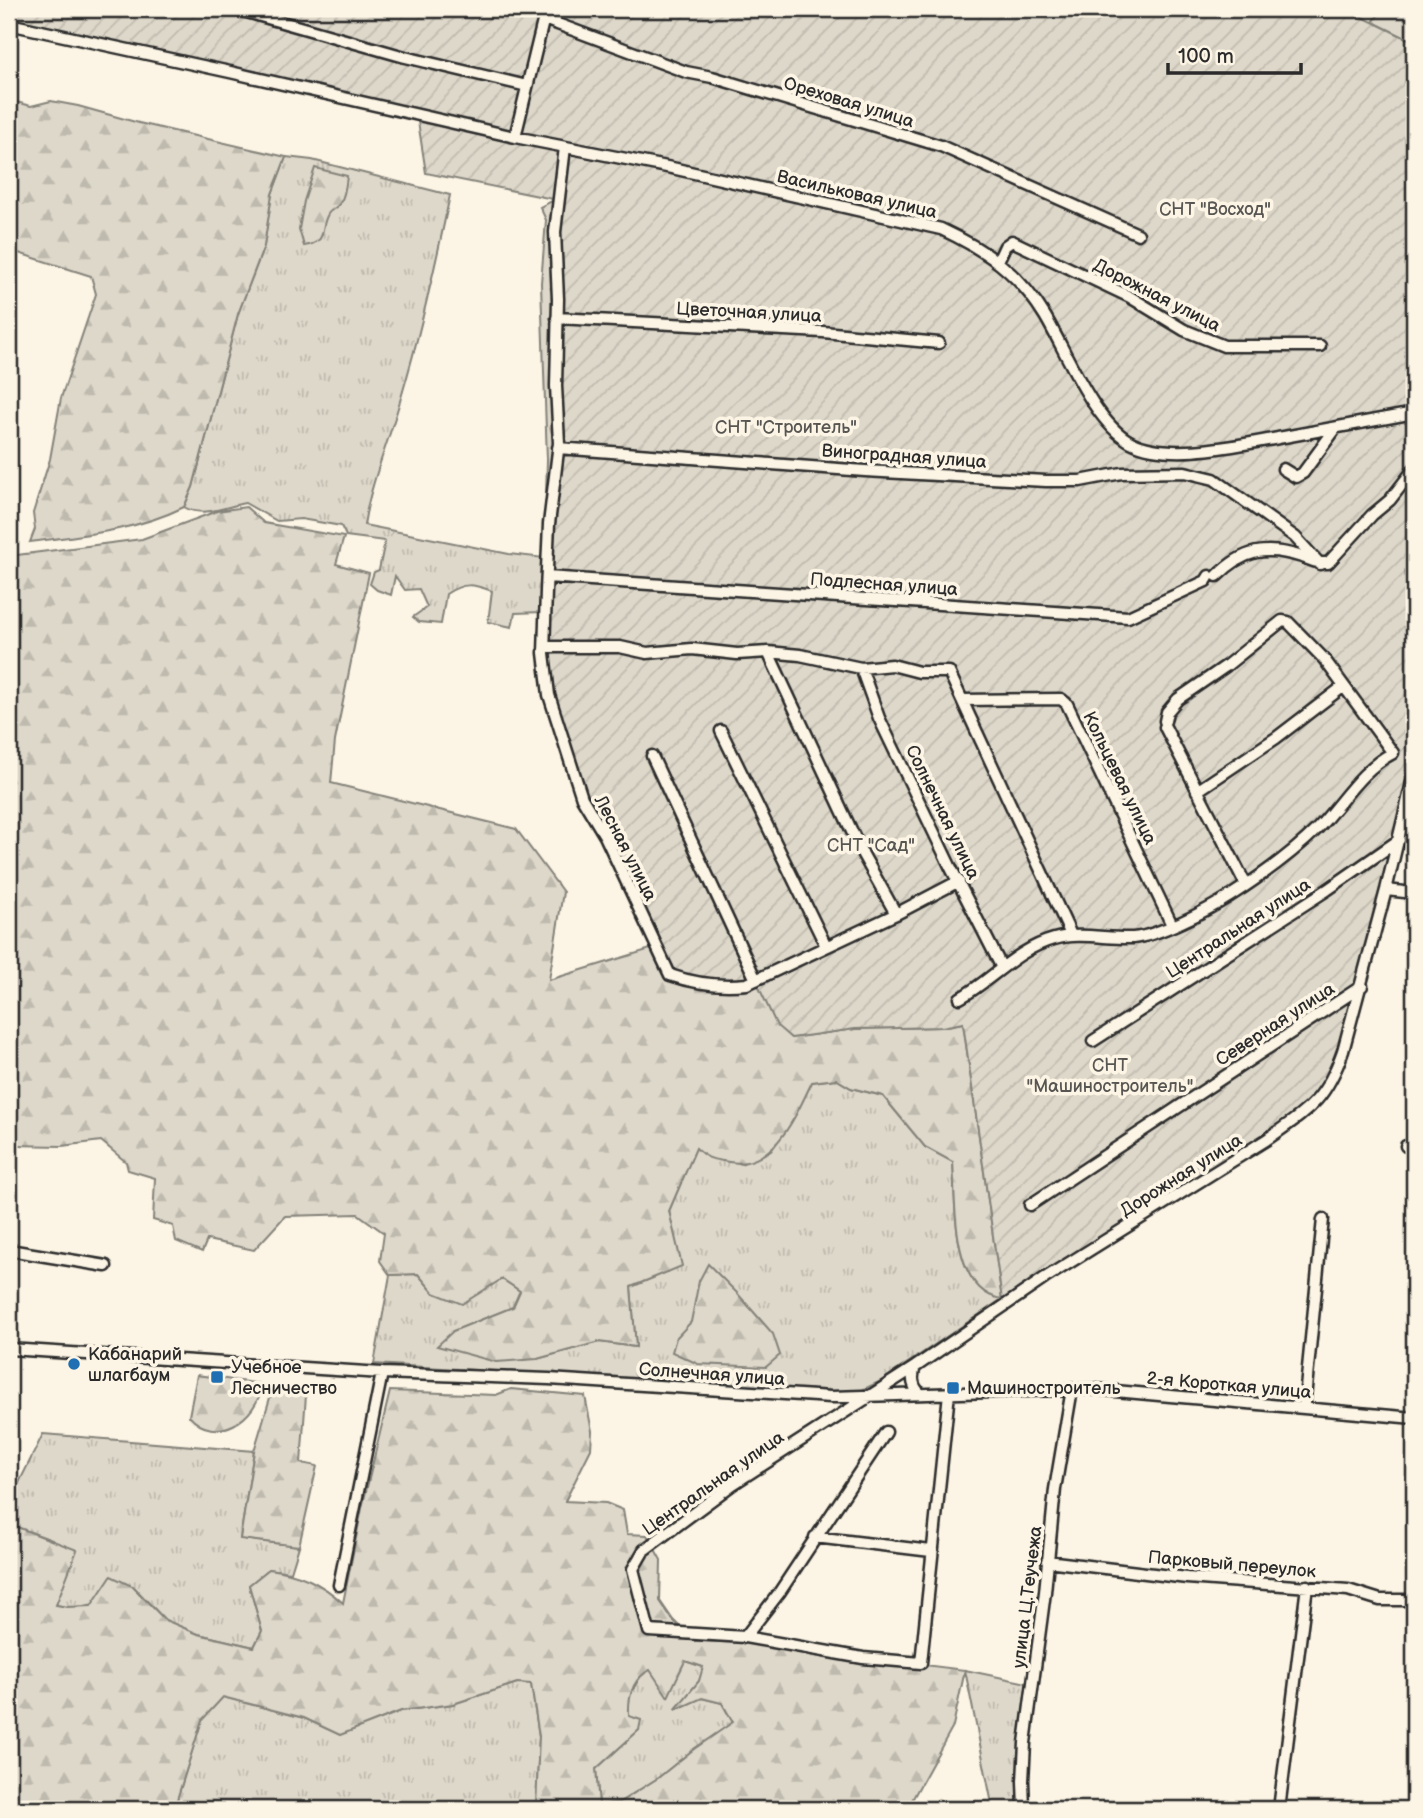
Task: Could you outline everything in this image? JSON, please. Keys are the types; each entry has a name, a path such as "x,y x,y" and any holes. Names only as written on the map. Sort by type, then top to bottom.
{"street":[{"path":"236,9 405,57 527,86"},
{"name":"Ореховая улица","path":"519,9 545,15 686,72 712,77 942,146 1138,233"},
{"path":"515,137 545,15"},
{"name":"Васильковая улица","path":"9,24 941,229 976,245 998,261 1023,286 1045,316 1065,357 1098,408 1112,426 1131,442 1187,451 1414,413"},
{"path":"565,147 555,232 558,448 549,524 545,647 620,647 647,653 692,649 737,654 768,652 800,655 861,668 892,665 919,672 949,672 1071,935"},
{"name":"Дорожная улица","path":"998,261 1005,246 1012,241 1130,298 1184,330 1224,346 1320,346"},
{"name":"Цветочная улица","path":"557,318 823,332 939,343"},
{"path":"1283,469 1296,477 1303,473 1336,428"},
{"name":"Виноградная улица","path":"558,448 671,458 1046,481 1080,481 1122,473 1185,472 1214,479 1295,537 1320,564"},
{"path":"1320,564 1328,563 1344,547 1372,515 1390,500 1414,469"},
{"name":"Подлесная улица","path":"547,577 1128,617 1206,581 1242,555 1280,552 1320,564"},
{"path":"960,998 1032,948 1071,935 1136,938 1207,909 1246,885 1296,850 1367,772 1382,759 1393,754 1324,659 1288,622 1282,621 1226,666 1178,699 1167,712 1165,724 1246,885"},
{"name":"Лесная улица","path":"545,647 549,695 582,798 605,836 670,975 696,984 725,986 747,984 755,980"},
{"path":"768,652 862,853 896,914"},
{"name":"Солнечная улица","path":"861,668 879,718 1002,968"},
{"path":"1197,791 1276,738 1344,686"},
{"name":"Кольцевая улица","path":"962,700 1061,699 1066,704 1172,925"},
{"path":"721,731 826,946"},
{"path":"652,756 755,980 896,914 959,881"},
{"name":"Дорожная улица","path":"872,1395 1045,1278 1266,1140 1315,1103 1336,1071 1362,986 1414,774"},
{"name":"Центральная улица","path":"1093,1041 1304,905 1399,840"},
{"path":"1387,890 1414,893"},
{"name":"Северная улица","path":"1030,1205 1362,986"},
{"path":"1304,1408 1323,1219"},
{"path":"9,1250 106,1266"},
{"path":"9,1349 382,1373 339,1585"},
{"path":"915,1367 913,1383 921,1394"},
{"name":"Солнечная улица","path":"382,1373 549,1379 831,1397 872,1395"},
{"name":"2-я Короткая улица","path":"872,1395 1072,1389 1414,1418"},
{"name":"улица Ц.Теучежа","path":"1024,1809 1025,1742 1055,1489 1072,1389"},
{"path":"886,1432 779,1593 746,1637 863,1658 921,1662 950,1393"},
{"name":"Центральная улица","path":"746,1637 649,1631 633,1569 644,1550 733,1484 872,1395"},
{"path":"815,1537 931,1551"},
{"name":"Парковый переулок","path":"1047,1561 1187,1578 1348,1590 1380,1600 1414,1600"},
{"path":"1279,1809 1307,1586"}],"green space":[{"path":"9,9 1346,9 1414,42 1414,774 1343,1051 1315,1103 1003,1307 963,1023 942,1027 855,1029 791,1038 777,1026 756,981 747,984 670,975 582,798 560,734 544,653 559,443 558,200 426,173 417,115 9,24"},
{"path":"1383,9 1414,9 1414,42 1373,22"},
{"path":"9,100 31,106 51,101 78,106 286,157 272,194 264,246 238,314 193,487 184,507 147,522 108,531 30,542 35,529 33,513 50,459 61,398 96,294 91,276 9,250"},
{"path":"286,157 312,160 450,195 419,331 374,482 364,525 509,554 544,558 547,460 541,283 546,220 540,207 552,201 556,202 557,443 542,612 515,613 512,627 488,622 492,591 469,585 458,587 446,594 441,624 419,622 413,617 427,607 419,589 405,590 395,576 391,595 370,584 374,572 379,570 385,541 346,536 341,526 301,519 277,521 245,503 206,512 184,507 193,487 238,314 264,246 272,194"},
{"path":"315,168 347,176 342,200 328,214 320,238 304,246 299,229 304,201"},
{"path":"246,507 264,523 344,537 336,564 369,573 335,741 331,783 516,829 563,892 549,980 657,947 756,980 777,1025 791,1038 855,1029 942,1027 963,1023 1002,1299 985,1292 973,1280 964,1263 956,1221 953,1162 925,1147 883,1096 851,1088 836,1079 812,1082 791,1124 771,1149 759,1158 745,1162 729,1162 711,1158 696,1148 669,1211 682,1266 631,1287 636,1347 599,1342 537,1359 496,1362 437,1346 453,1331 513,1307 520,1291 502,1279 462,1304 434,1293 418,1274 390,1275 380,1261 384,1233 358,1214 285,1216 254,1250 207,1240 202,1252 176,1241 173,1226 153,1220 155,1178 128,1170 126,1162 101,1141 62,1146 12,1145 9,1159 9,554 142,539 217,511"},
{"path":"836,1079 851,1088 883,1096 925,1147 953,1162 956,1221 964,1263 973,1280 985,1292 1002,1299 881,1381 860,1391 830,1391 374,1364 390,1275 418,1274 434,1293 502,1279 520,1291 513,1307 453,1331 537,1359 599,1342 636,1347 631,1287 681,1266 669,1211 696,1147 741,1164 771,1151 790,1124 812,1082"},
{"path":"708,1264 773,1334 780,1355 766,1367 698,1364 672,1352 676,1338 691,1322 699,1281"},
{"path":"197,1375 262,1384 259,1397 253,1408 234,1425 211,1429 199,1425 189,1416"},
{"path":"511,1389 585,1396 592,1431 591,1449 565,1501 606,1503 623,1510 627,1534 647,1535 661,1560 660,1601 673,1620 694,1641 747,1643 965,1670 953,1726 907,1809 536,1809 539,1736 531,1684 517,1683 453,1704 401,1711 340,1735 304,1718 223,1697 202,1720 174,1809 9,1809 9,1524 77,1550 56,1605 91,1606 111,1576 132,1586 165,1620 198,1634 254,1647 262,1631 249,1585 269,1569 309,1580 343,1603 390,1391 496,1395","holes":["685,1661 703,1667 699,1681 675,1710 702,1698 722,1703 733,1722 658,1778 620,1802 599,1805 596,1769 639,1730 641,1720 629,1716 630,1696 639,1678 650,1670 668,1697"]},
{"path":"272,1391 306,1395 301,1463 317,1466 299,1546 240,1539 254,1451"},
{"path":"43,1434 254,1451 240,1539 299,1546 291,1572 269,1569 249,1585 262,1631 254,1647 198,1634 165,1620 133,1586 87,1606 56,1605 63,1582 52,1540 9,1524 9,1503"},
{"path":"685,1661 704,1667 699,1681 677,1709 701,1698 722,1703 733,1723 658,1778 620,1802 599,1805 596,1769 639,1730 629,1717 628,1699 641,1675 650,1669"},
{"path":"965,1670 1032,1684 1024,1809 993,1809"},
{"path":"517,1683 531,1683 539,1736 536,1809 174,1809 202,1719 223,1697 304,1718 340,1735 401,1711 453,1704"}],"place":[{"name":"Кабанарий шлагбаум","path":"74,1364"},
{"name":"Учебное Лесничество","path":"217,1377"},
{"name":"Машиностроитель","path":"953,1388"}],"park label":[{"name":"СНТ \"Восход\"","path":"1215,209"},
{"name":"СНТ \"Строитель\"","path":"786,427"},
{"name":"СНТ \"Сад\"","path":"871,845"},
{"name":"СНТ \"Машиностроитель\"","path":"1110,1075"}]}
